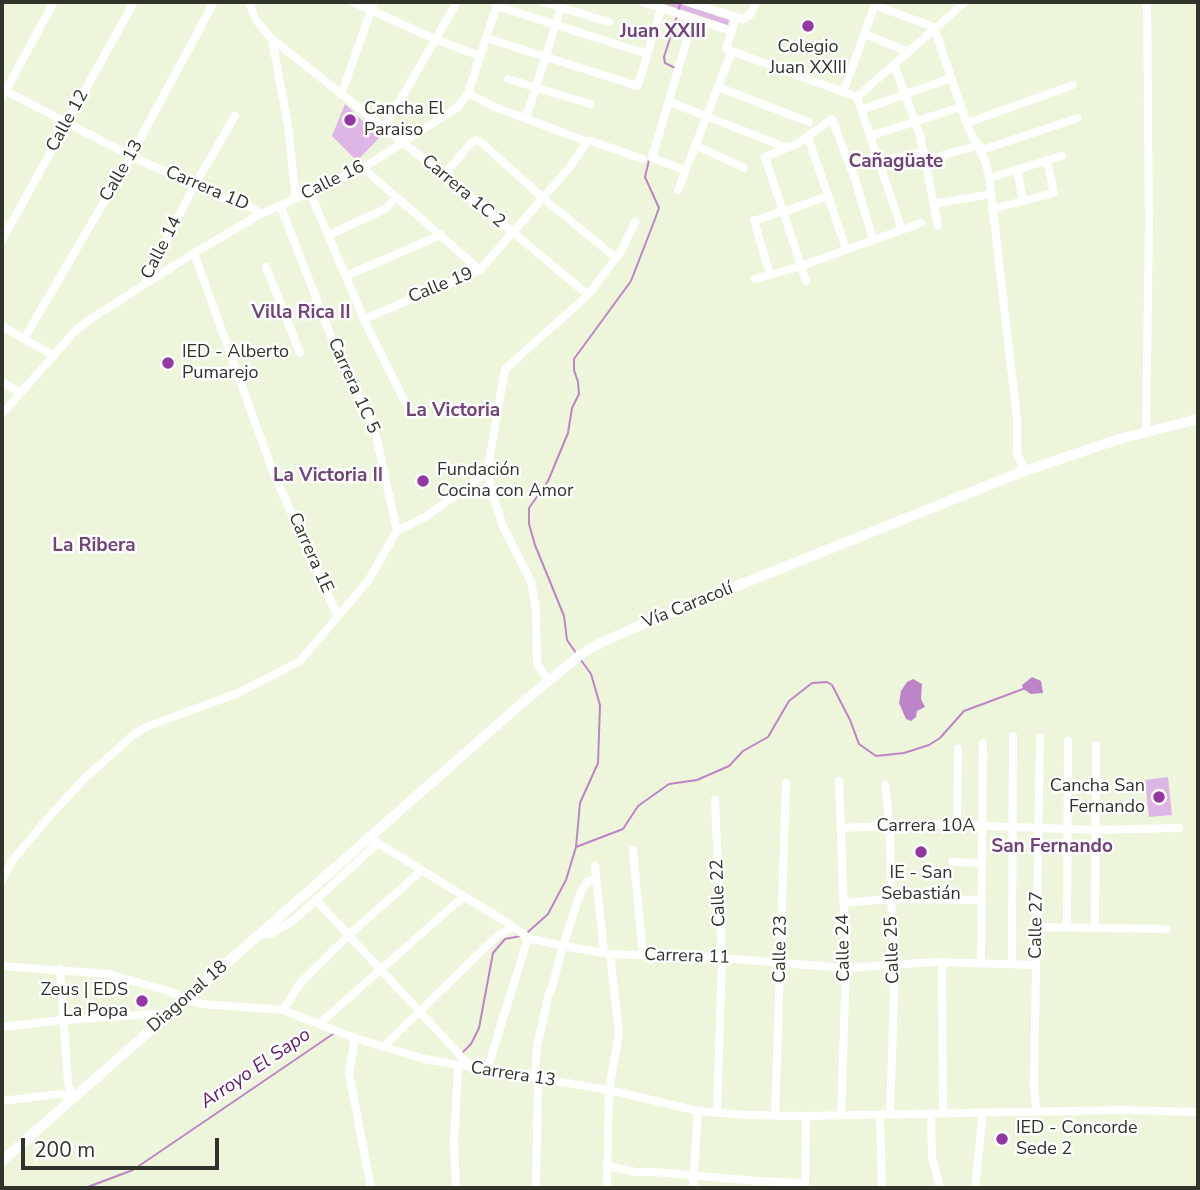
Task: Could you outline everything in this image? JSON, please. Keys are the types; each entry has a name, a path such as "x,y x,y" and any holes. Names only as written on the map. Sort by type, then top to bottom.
{"main road":[{"name":"Vía Caracolí","path":"258,935 548,680 600,643 1024,471 1070,454 1198,419"},
{"name":"Diagonal 18","path":"2,1161 72,1096 258,935"}],"street":[{"path":"3,93 54,2"},
{"name":"Calle 12","path":"2,240 134,2"},
{"name":"Calle 13","path":"25,337 131,156 214,2"},
{"path":"247,2 255,2"},
{"name":"Carrera 1C 2","path":"247,2 256,20 272,39 444,175 588,295"},
{"path":"353,2 372,5 437,40 480,56"},
{"path":"384,128 457,2"},
{"path":"543,2 608,22"},
{"path":"642,2 731,31"},
{"path":"687,2 743,19 750,15 757,2"},
{"path":"857,97 964,2"},
{"path":"1146,432 1149,222 1147,2"},
{"path":"498,4 555,27 647,54"},
{"name":"Calle 16","path":"144,286 261,214 363,168 458,107 468,93 498,4"},
{"path":"843,92 875,4 934,27"},
{"path":"341,95 372,5"},
{"path":"526,118 561,8"},
{"path":"486,38 638,86 662,8"},
{"path":"678,190 718,87 736,18"},
{"path":"648,159 670,102 693,19"},
{"path":"934,27 989,178 1017,419 1017,453 1024,471"},
{"path":"864,34 907,51"},
{"path":"272,39 288,126 296,199"},
{"path":"729,50 857,97"},
{"path":"894,64 916,122 938,226"},
{"path":"861,110 951,78"},
{"path":"508,79 590,104"},
{"path":"967,122 1073,85"},
{"path":"718,87 809,122"},
{"name":"Carrera 1D","path":"3,93 194,186 249,206 261,214"},
{"path":"468,93 495,107 587,142 592,141 685,170"},
{"path":"857,97 902,230"},
{"path":"670,102 787,148"},
{"path":"870,136 961,107"},
{"name":"Calle 14","path":"2,414 76,330 144,286 194,186 235,116"},
{"path":"879,162 980,148 1077,118"},
{"path":"806,281 765,157 808,137 832,119 855,179 873,240"},
{"path":"808,137 846,249"},
{"path":"444,175 476,140 481,142 543,198 617,258"},
{"name":"Calle 19","path":"364,319 480,270 570,167 587,142"},
{"path":"695,145 744,167"},
{"path":"989,178 1062,156"},
{"path":"992,209 1054,193 1047,160"},
{"path":"363,168 480,270"},
{"path":"1017,169 1023,201"},
{"path":"310,192 364,319 406,404"},
{"path":"934,204 991,194"},
{"path":"770,275 754,220 828,196"},
{"path":"329,234 385,209 397,197"},
{"name":"Carrera 1C 5","path":"280,205 332,339 375,431 397,531"},
{"path":"548,680 537,664 536,610 531,581 504,529 491,490 488,467 505,369 588,295 617,258 635,222"},
{"path":"755,279 801,266 920,223"},
{"path":"346,276 441,235"},
{"name":"Carrera 1E","path":"194,253 274,472 338,617"},
{"path":"266,267 300,354"},
{"path":"2,326 54,356"},
{"path":"2,382 20,392"},
{"path":"2,880 12,861 47,819 85,778 132,736 146,727 238,693 300,661 379,566 397,531 427,516 483,475 488,467"},
{"path":"1012,963 1013,736"},
{"name":"Calle 27","path":"1036,1112 1040,737"},
{"path":"1067,927 1068,741"},
{"path":"981,962 983,743"},
{"path":"1095,928 1096,745"},
{"path":"957,826 958,749"},
{"name":"Calle 24","path":"839,782 846,968 841,1115"},
{"name":"Calle 23","path":"775,1116 786,783"},
{"name":"Calle 25","path":"882,1188 895,964 886,785"},
{"name":"Calle 22","path":"715,800 722,958 717,1113"},
{"name":"Carrera 10A","path":"841,828 934,824 1096,830 1179,828"},
{"name":"Carrera 11","path":"369,836 526,936 563,946 607,954 722,958 846,968 942,962 1036,965"},
{"name":"Diagonal 18","path":"258,935 282,929 378,843"},
{"path":"633,850 643,955"},
{"path":"952,862 982,863"},
{"path":"595,866 619,1033 609,1090 607,1188"},
{"path":"283,1010 302,981 422,870"},
{"path":"536,1188 537,1046 563,946 581,891 588,881 596,879"},
{"path":"320,1024 463,897"},
{"path":"843,902 891,899 982,900"},
{"path":"316,900 472,1068"},
{"path":"383,1047 497,936 514,927"},
{"path":"1037,927 1167,929"},
{"path":"487,1070 526,936"},
{"path":"942,962 943,1113"},
{"name":"Carrera 13","path":"2,966 107,974 172,992 185,1000 202,1004 283,1010 383,1047 458,1066 609,1090 698,1111 775,1116 1198,1112"},
{"path":"2,1101 58,1094 72,1096 68,1083 60,969"},
{"path":"2,1027 169,1013"},
{"path":"355,1038 349,1073 371,1188"},
{"path":"456,1188 454,1142 458,1066"},
{"path":"693,1188 698,1111"},
{"path":"975,1188 983,1112"},
{"path":"931,1113 932,1157 940,1188"},
{"path":"607,1166 636,1172 805,1185 806,1116"}],"shaded area":[{"path":"658,2 675,2 729,20 728,25"},
{"name":"Cancha El Paraiso","path":"345,104 380,137 357,161 332,136"},
{"path":"1032,677 1041,681 1043,693 1031,694 1023,689 1022,685"},
{"path":"913,679 922,684 921,699 925,707 917,711 916,717 911,721 906,719 899,703 901,691 907,682"},
{"name":"Cancha San Fernando","path":"1168,777 1172,815 1149,817 1145,780"}],"waterway":[{"path":"678,11 681,2"},
{"path":"675,68 665,63 664,57 677,16"},
{"path":"576,653 567,640 564,616 535,545 529,524 529,508 548,481 568,433 572,408 579,394 574,359 631,281 659,208 645,177 649,160"},
{"path":"576,847 580,803 598,763 600,705 591,674 581,660"},
{"name":"Arroyo El Sapo","path":"528,932 548,914 566,880 576,847 623,829 638,806 669,784 697,780 729,766 743,751 768,737 789,701 812,683 827,682 832,685 859,744 876,756 904,753 929,745 940,738 964,711 1023,689"},
{"name":"Arroyo El Sapo","path":"463,1052 471,1044 479,1028 493,953 505,939 521,936"},
{"name":"Arroyo El Sapo","path":"85,1188 133,1170 333,1034"}],"place":[{"name":"Colegio Juan XXIII","path":"808,26"},
{"name":"Cancha El Paraiso","path":"350,120"},
{"name":"IED - Alberto Pumarejo","path":"168,363"},
{"name":"Fundación Cocina con Amor","path":"423,481"},
{"name":"Cancha San Fernando","path":"1159,797"},
{"name":"IE - San Sebastián","path":"921,852"},
{"name":"Zeus | EDS La Popa","path":"142,1001"},
{"name":"IED - Concorde Sede 2","path":"1002,1139"}],"district":[{"name":"Juan XXIII","path":"663,32"},
{"name":"Cañagüate","path":"896,162"},
{"name":"Villa Rica II","path":"301,313"},
{"name":"La Victoria","path":"453,411"},
{"name":"La Victoria II","path":"328,476"},
{"name":"La Ribera","path":"94,546"},
{"name":"San Fernando","path":"1052,847"}]}
